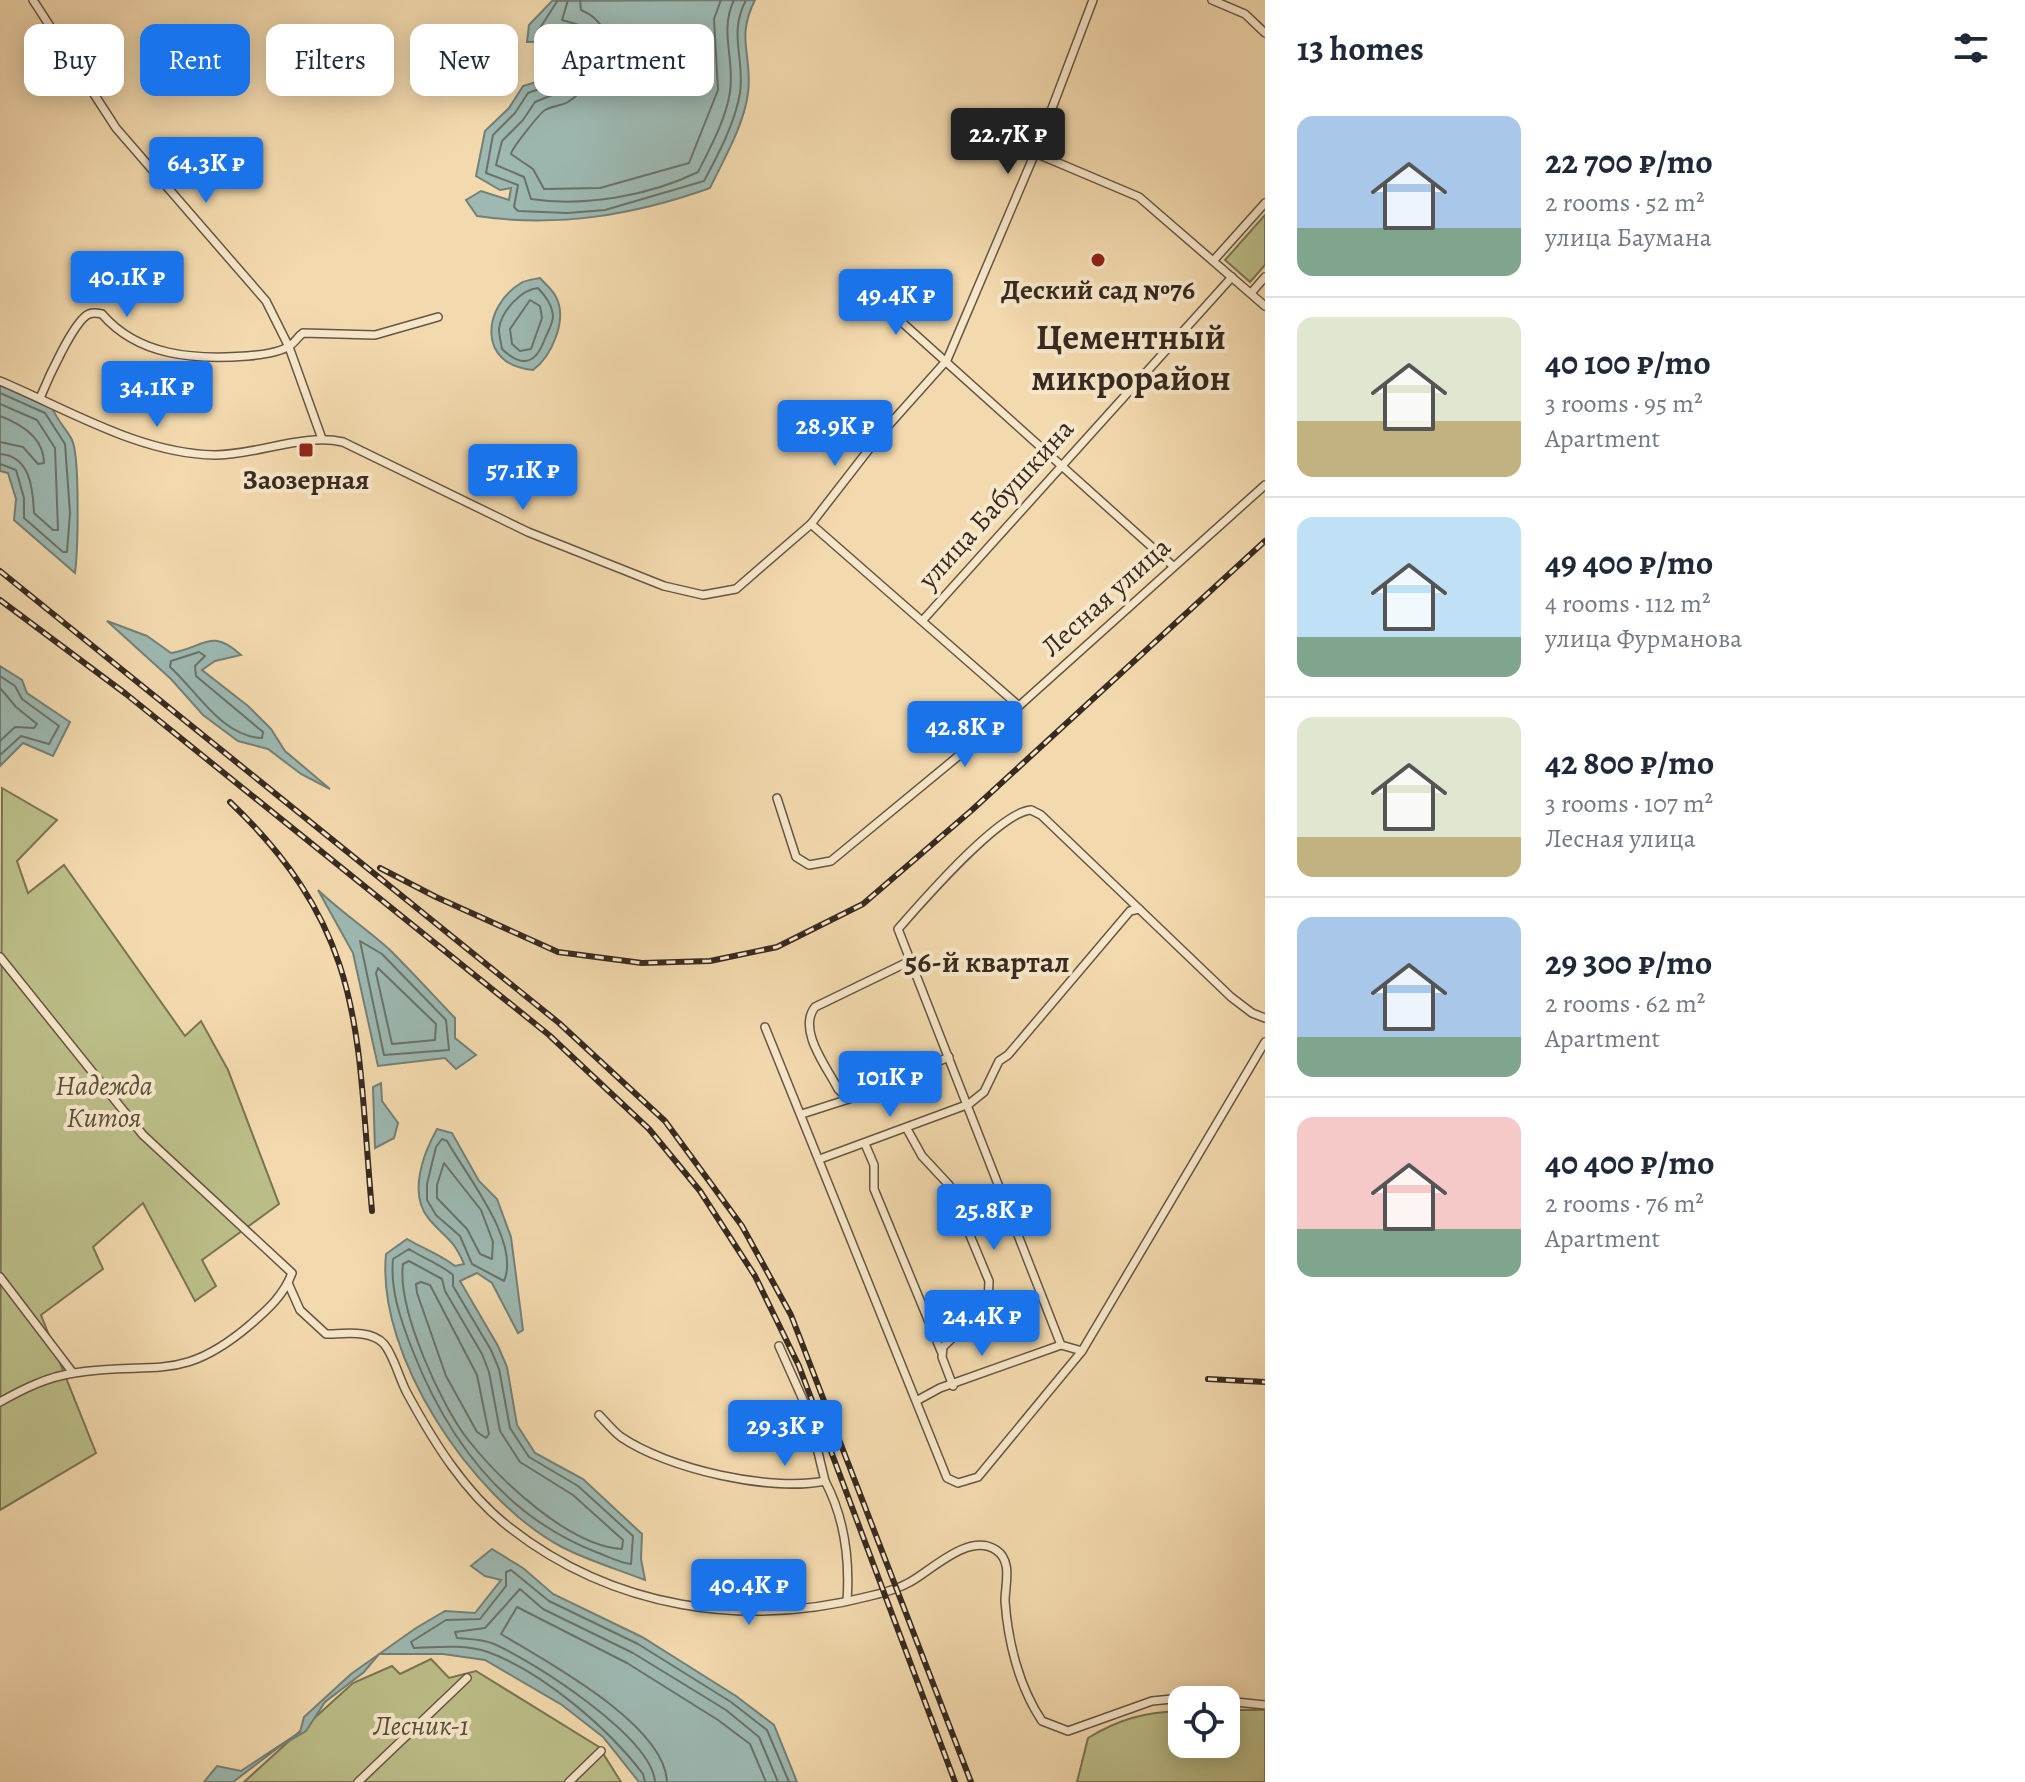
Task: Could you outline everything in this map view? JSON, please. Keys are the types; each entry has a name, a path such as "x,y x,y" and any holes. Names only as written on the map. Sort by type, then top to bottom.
{"street":[{"path":"33,0 116,128 252,281 278,320 322,439"},
{"path":"0,381 132,438 182,451 215,455 322,439 361,449 528,532 664,586 703,595 736,589 811,524 880,435 947,360 1035,153 1093,0"},
{"path":"1212,0 1245,14 1265,33"},
{"path":"1035,153 1139,197 1265,306"},
{"path":"1214,260 1265,203"},
{"name":"улица Бабушкина","path":"923,620 1060,463 1232,277"},
{"path":"1251,293 1265,277"},
{"path":"866,290 1173,566"},
{"path":"40,398 77,327 86,315 92,313 102,314 132,340 166,352 224,358 259,355 289,347 303,333 375,335 438,317"},
{"name":"Лесная улица","path":"777,798 796,857 809,865 831,861 1019,706 1265,485"},
{"path":"811,524 1019,706"},
{"path":"1061,1345 898,929 931,890 1009,817 1024,810 1041,815 1231,997 1252,1013 1265,1018"},
{"path":"820,1159 969,1104 990,1086 1002,1057 1008,1055 1130,911 1139,909"},
{"path":"0,957 143,1135 292,1273 280,1298 220,1350 193,1363 73,1373 31,1385 0,1402"},
{"path":"855,1097 845,1096 838,1089 811,1035 811,1012 815,1007 910,961"},
{"path":"765,1027 947,1478 958,1483 978,1477 1082,1351 1265,1042"},
{"path":"802,1114 855,1097 949,1057"},
{"path":"907,1129 922,1156 949,1185 989,1281 988,1304 941,1351"},
{"path":"865,1144 874,1165 874,1189 953,1386"},
{"path":"0,1277 73,1373"},
{"path":"288,1283 300,1310 326,1334 367,1334 383,1343 406,1392 447,1462 506,1525 555,1560 633,1595 724,1613 808,1609 847,1601 907,1584 967,1547 986,1546 1001,1555 1006,1565 1005,1599 1018,1671 1042,1721 1068,1731 1152,1701 1168,1699"},
{"path":"918,1400 1061,1345 1082,1351"},
{"path":"779,1346 808,1411 825,1481 843,1528 849,1569 847,1601"},
{"path":"599,1415 621,1437 666,1458 707,1470 766,1482 825,1481"},
{"path":"358,1782 467,1678"},
{"path":"1240,1702 1265,1705"},
{"path":"569,1782 601,1751"}],"green space":[{"path":"1265,215 1265,265 1250,282 1225,260"},
{"name":"Надежда Китоя","path":"2,788 57,820 17,861 28,893 64,865 185,1036 201,1021 228,1070 279,1204 202,1260 216,1286 195,1301 143,1203 93,1247 103,1269 41,1315 96,1453 0,1510"},
{"name":"Лесник-1","path":"431,1659 449,1678 476,1671 599,1747 621,1782 244,1782 353,1683 392,1666 400,1674"},
{"path":"1240,1710 1265,1710 1265,1782 1077,1782 1088,1738 1122,1721 1168,1712 1168,1758 1240,1758"}],"water":[{"path":"755,0 745,37 749,80 746,105 733,142 710,188 653,205 595,217 537,220 477,216 466,200 481,191 509,200 511,188 500,190 476,176 485,131 509,108 523,86 534,83 534,96 714,96 714,24 534,24 534,42 527,42 529,25 552,1"},
{"path":"540,278 555,294 560,316 551,347 533,370 515,366 502,358 494,346 491,333 493,319 508,293 523,282"},
{"path":"0,385 52,407 72,440 77,483 75,573 14,520 16,499 8,473 0,471"},
{"path":"107,621 147,636 171,653 214,641 222,642 241,655 215,661 202,670 248,706 271,729 285,751 330,789 301,774 268,749 238,741 203,715 171,679"},
{"path":"0,666 22,680 27,693 70,722 53,756 23,743 0,766"},
{"path":"318,890 390,950 414,975 455,1018 455,1038 476,1055 456,1069 445,1058 378,1066 353,953"},
{"path":"381,1083 382,1101 398,1123 394,1138 375,1148 373,1087"},
{"path":"437,1129 452,1133 479,1181 497,1199 511,1237 523,1330 518,1333 492,1283 477,1273 460,1281 507,1367 517,1425 535,1453 583,1479 642,1534 641,1559 645,1580 570,1551 527,1524 494,1494 464,1459 436,1420 413,1379 397,1336 387,1294 386,1254 407,1239 455,1266 464,1264 452,1243 429,1219 419,1198 423,1162"},
{"path":"492,1549 523,1568 553,1594 642,1637 736,1696 774,1725 797,1782 639,1782 603,1737 562,1705 485,1660 443,1654 379,1654 445,1611 475,1613 501,1580 485,1576 471,1566"},
{"path":"379,1654 364,1672 325,1702 306,1731 233,1782 204,1782 217,1766 241,1771 300,1732 304,1717 351,1674"}],"railway":[{"path":"380,868 558,952 642,963 710,961 777,947 863,904 972,810 1265,541"},
{"path":"0,571 559,1023 665,1121 742,1226 791,1315 971,1782"},
{"path":"0,600 126,694 549,1035 649,1129 700,1191 755,1276 799,1366 955,1782"},
{"path":"230,802 275,850 308,897 331,943 347,990 356,1039 372,1211"},
{"path":"1208,1379 1265,1382"}],"place":[{"name":"Деский сад №76","path":"1098,260"},
{"name":"Заозерная","path":"306,450"}],"district":[{"name":"Цементный микрорайон","path":"1131,356"},
{"name":"56-й квартал","path":"987,962"}]}
